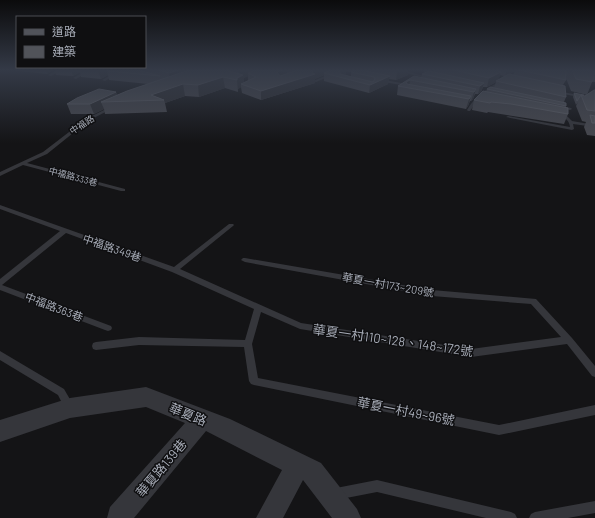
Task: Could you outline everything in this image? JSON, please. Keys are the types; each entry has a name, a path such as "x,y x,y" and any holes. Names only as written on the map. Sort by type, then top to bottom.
{"street":[{"name":"華夏路","path":"0,431 70,408 146,397 222,427 312,472 348,518"},
{"name":"華夏路139巷","path":"119,516 202,419"},
{"path":"269,518 298,466"}],"lane":[{"path":"469,110 472,104 483,94"},
{"path":"569,94 595,99"},
{"path":"472,96 486,99"},
{"path":"584,102 588,98"},
{"path":"465,103 472,104"},
{"name":"中福路","path":"0,174 45,153 87,120 116,106"},
{"path":"555,106 570,109"},
{"path":"508,117 572,129 571,122 566,116 551,113"},
{"path":"571,122 595,126"},
{"name":"中福路333巷","path":"23,164 123,190"},
{"name":"中福路349巷","path":"0,207 175,270 223,292"},
{"path":"175,270 231,225"},
{"path":"0,283 64,231"},
{"name":"華夏一村173~209號","path":"246,260 432,293 533,301 569,340"},
{"name":"中福路363巷","path":"0,287 108,328"},
{"name":"華夏一村110~128、148~172號","path":"223,292 300,326 471,354 569,340"},
{"path":"96,346 139,341 248,344 258,307"},
{"path":"569,340 595,373"},
{"name":"華夏一村49~96號","path":"248,344 254,381 499,430 595,410"},
{"path":"0,355 61,392 70,408"},
{"path":"330,495 377,486 511,518"},
{"path":"535,518 595,507"}],"building":[{"path":"86,94 111,94 90,104 67,104"},
{"path":"119,94 153,94 151,95 164,100 101,102"},
{"path":"443,94 471,96 469,99"},
{"path":"480,94 499,94 568,108 568,114 511,104 490,103 474,100"},
{"path":"511,94 524,94 566,103 566,106"},
{"path":"554,94 566,94 566,97"},
{"path":"574,94 584,95 581,95 577,101"},
{"path":"588,94 595,94 595,111 587,110 581,95 585,96"},
{"path":"590,115 595,116 595,123 592,123"}]}
